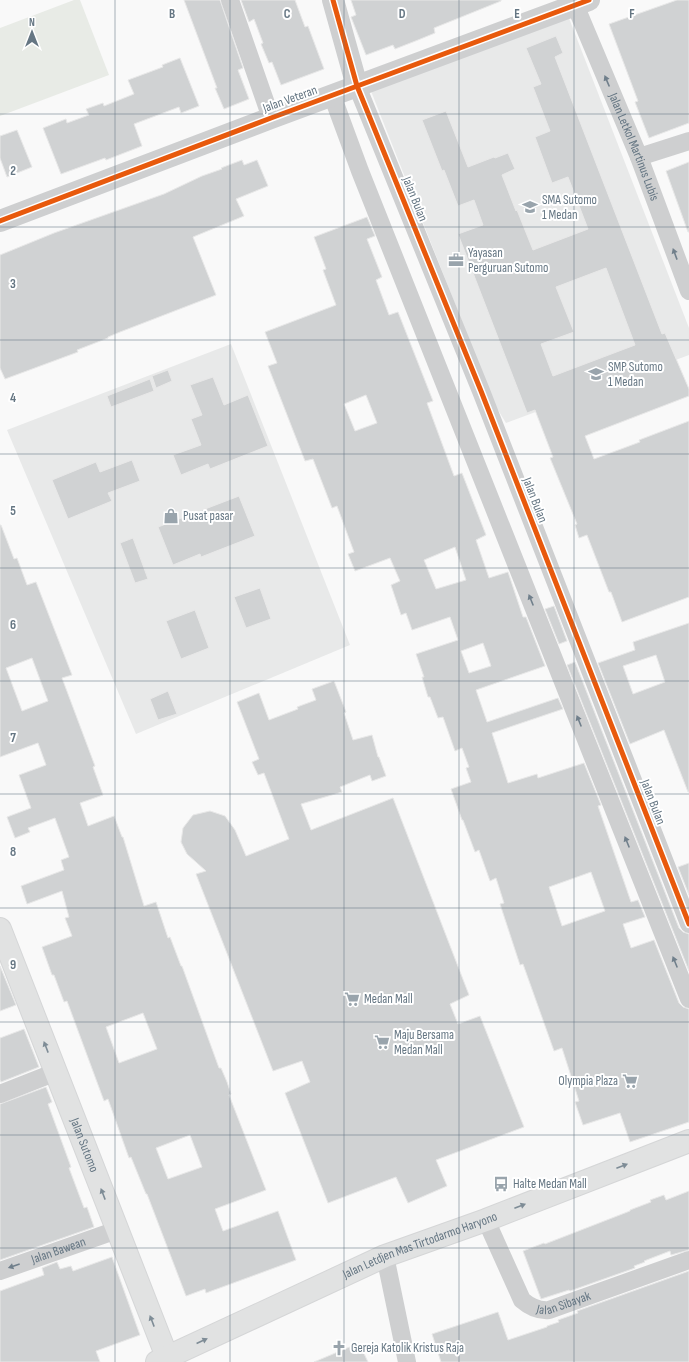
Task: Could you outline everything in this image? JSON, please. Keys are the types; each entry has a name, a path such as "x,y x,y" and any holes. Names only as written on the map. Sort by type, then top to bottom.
{"main road":[{"name":"Jalan Sutomo","path":"0,929 117,1230 164,1360"},
{"name":"Jalan Letdjen Mas Tirtodarmo Haryono","path":"164,1360 385,1256 486,1220 689,1142"}],"street":[{"path":"230,0 271,118"},
{"path":"332,0 357,86"},
{"name":"Jalan Veteran","path":"0,221 579,2"},
{"name":"Jalan Letkol Martinus Lubis","path":"579,2 689,291"},
{"name":"Jalan Bulan","path":"357,86 481,391 689,924"},
{"path":"332,95 360,171 689,999"},
{"path":"639,157 689,141"},
{"path":"453,403 481,391"},
{"path":"0,1094 56,1072"},
{"name":"Jalan Sibayak","path":"486,1220 522,1300 533,1308 542,1310 549,1310 689,1260"},
{"name":"Jalan Bawean","path":"0,1271 117,1230"},
{"path":"385,1256 407,1362"}],"shaded area":[{"path":"74,0 80,0 109,75 0,116 0,28"},
{"name":"SMA Sutomo 1 Medan","path":"567,13 689,328 689,355 506,423 495,405 369,86"},
{"path":"231,344 350,645 136,734 7,430"}],"building":[{"path":"184,0 220,0 243,68 238,70 249,99 224,109 215,88 217,88"},
{"path":"241,0 295,0 305,27 308,26 324,69 281,85 272,62 269,63 261,44 263,43 254,19 249,22"},
{"path":"351,0 501,1 434,28 435,33 418,40 395,49 393,45 366,55 351,17 356,15"},
{"path":"677,0 689,0 689,123 649,138 635,102 638,101 609,24"},
{"path":"556,36 563,53 555,57 662,334 665,333 689,389 689,396 585,436 594,459 640,442 639,440 689,421 689,597 622,622 587,535 579,538 575,525 577,524 550,458 553,457 535,410 527,413 458,234 483,225 474,200 458,206 444,170 442,171 422,120 446,111 468,167 508,153 515,169 502,175 533,250 588,229 568,177 552,183 535,137 550,131 533,87 541,84 526,48","holes":["606,268 635,345 553,376 541,344 574,332 556,287"]},
{"path":"180,58 199,106 181,113 179,107 134,124 142,146 106,160 105,158 61,174 43,128 66,119 67,123 89,115 86,109 103,103 104,106 134,94 128,80 163,67 162,65"},
{"path":"17,130 32,167 7,177 0,158 0,136"},
{"path":"242,160 244,165 257,160 268,186 236,199 244,216 193,237 216,295 120,332 77,350 78,352 5,379 0,368 0,255 54,233 164,194 202,176"},
{"path":"689,162 689,232 688,232 666,171"},
{"path":"367,217 375,236 367,239 382,277 376,280 389,315 398,312 433,401 427,403 454,476 462,473 486,535 476,540 489,578 508,572 523,617 526,617 545,666 476,690 487,722 558,698 563,709 492,733 508,783 537,774 538,778 584,763 601,805 598,806 631,902 638,900 645,917 623,924 631,948 654,940 679,1003 683,1007 689,1009 689,1122 630,1142 620,1113 583,1125 575,1102 579,1101 562,1048 554,1051 523,964 520,965 500,904 504,903 496,878 490,881 479,850 475,852 451,789 471,782 466,768 469,767 462,748 455,751 443,717 438,718 430,697 428,697 422,677 424,677 416,654 458,640 450,617 412,630 406,613 401,615 391,585 400,581 390,558 355,571 348,554 354,552 337,506 332,508 313,459 305,461 268,366 277,363 265,332 336,305 323,270 326,269 314,237","holes":["366,395 377,423 355,431 344,404","455,547 466,580 436,589 424,560","483,643 491,666 469,673 461,651","591,872 605,911 562,926 549,887"]},
{"path":"168,370 172,381 156,388 152,376"},
{"path":"213,377 224,405 248,395 268,446 210,469 208,464 181,475 173,455 201,445 191,419 202,415 190,385"},
{"path":"150,379 154,391 111,407 107,396"},
{"path":"132,460 140,481 108,493 112,501 68,519 52,480 96,462 100,472"},
{"path":"239,496 255,536 201,557 200,554 173,565 158,527"},
{"path":"1,525 14,559 17,558 27,585 36,582 72,675 62,678 95,766 93,767 103,795 80,803 88,826 114,816 123,837 144,906 156,902 168,938 170,937 182,966 219,1068 221,1068 227,1082 231,1094 229,1095 266,1190 215,1209 223,1231 278,1211 296,1260 206,1293 205,1289 186,1296 147,1194 131,1157 129,1158 108,1099 104,1101 67,1001 64,1002 42,947 72,936 65,918 69,917 62,891 27,904 21,886 64,870 61,860 69,857 55,818 28,828 30,832 15,838 7,817 31,808 19,775 46,765 38,743 0,757","holes":["32,658 48,701 22,711 6,668","143,1013 157,1049 119,1063 106,1027","190,1135 202,1167 168,1179 156,1148"]},
{"path":"133,538 148,579 135,583 120,543"},
{"path":"260,588 271,619 246,628 234,597"},
{"path":"554,606 567,641 559,644 545,609"},
{"path":"195,610 209,648 181,659 166,621"},
{"path":"689,623 689,792 664,730 630,744 598,663 635,650 633,642","holes":["656,655 665,682 633,694 623,666"]},
{"path":"575,662 679,928 683,932 689,934 689,971 567,665"},
{"name":"Medan Mall","path":"334,681 346,712 344,713 353,740 372,735 378,757 386,776 372,781 370,775 340,787 342,792 301,804 311,830 393,798 469,995 450,1004 458,1024 480,1016 524,1127 436,1160 447,1186 408,1203 396,1177 328,1203 285,1093 310,1082 302,1061 273,1071 196,874 206,871 187,854 181,842 183,828 193,815 210,811 225,816 235,830 246,856 289,839 264,773 258,775 252,762 259,759 237,702 259,693 269,720 298,709 297,707 316,700 312,689"},
{"path":"168,691 177,714 158,720 150,699"},
{"path":"689,863 689,895 678,867"},
{"path":"0,966 16,1005 0,1011"},
{"path":"24,1029 39,1067 1,1082 0,1038"},
{"path":"46,1087 52,1102 48,1104 71,1167 69,1168 84,1208 87,1207 94,1227 0,1260 0,1104"},
{"path":"689,1191 689,1250 671,1255 670,1251 644,1261 645,1262 634,1266 635,1268 570,1291 569,1290 541,1299 523,1251 630,1211 651,1202 650,1200 664,1195 666,1200"},
{"path":"112,1257 140,1335 96,1351 100,1362 0,1362 0,1291 44,1275 42,1268 57,1262 60,1269 71,1266 73,1271"},
{"path":"689,1271 689,1362 441,1362 432,1334 498,1312 508,1340 559,1322 558,1320 578,1313 577,1311"},
{"path":"359,1343 368,1362 314,1362"}],"cycle path":[{"path":"333,0 357,86 481,391 689,924"},
{"path":"0,221 271,118 589,0"}],"place":[{"name":"SMA Sutomo 1 Medan","path":"530,207"},
{"name":"Yayasan Perguruan Sutomo","path":"456,260"},
{"name":"SMP Sutomo 1 Medan","path":"596,374"},
{"name":"Pusat pasar","path":"171,516"},
{"name":"Medan Mall","path":"352,999"},
{"name":"Maju Bersama Medan Mall","path":"382,1042"},
{"name":"Olympia Plaza","path":"630,1081"},
{"name":"Halte Medan Mall","path":"501,1184"},
{"name":"Gereja Katolik Kristus Raja","path":"339,1348"}]}
